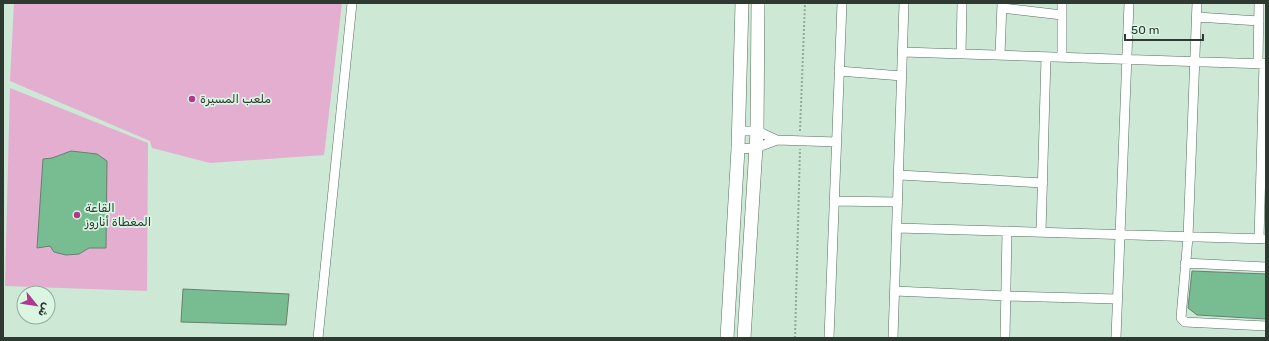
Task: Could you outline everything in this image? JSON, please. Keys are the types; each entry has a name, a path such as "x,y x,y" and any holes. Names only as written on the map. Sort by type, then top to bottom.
{"main road":[{"path":"727,338 738,149 742,3"},
{"path":"744,338 757,131 758,3"}],"street":[{"path":"318,338 352,3"},
{"path":"829,338 842,3"},
{"path":"893,338 904,3"},
{"path":"961,54 962,3"},
{"path":"1062,3 1062,57"},
{"path":"1116,338 1129,3"},
{"path":"1197,3 1188,237 1181,318 1183,321 1266,326"},
{"path":"897,228 1262,239 1263,63 1259,3"},
{"path":"1000,55 1002,5 1062,15"},
{"path":"1197,17 1260,21"},
{"path":"903,52 1263,63"},
{"path":"1041,232 1046,57"},
{"path":"839,72 902,76"},
{"path":"738,131 757,131 777,140 837,142"},
{"path":"738,149 756,148 777,140"},
{"path":"899,175 1043,183"},
{"path":"834,201 898,202"},
{"path":"1005,338 1007,231"},
{"path":"1185,263 1266,267"},
{"path":"895,291 1117,299"}],"path":[{"path":"795,338 805,3"}],"shaded area":[{"name":"ملعب المسيرة","path":"14,3 342,3 324,155 210,163 152,148 150,141 10,81"},
{"name":"القاعة المغطاة أناروز","path":"10,88 148,143 147,291 56,288 56,285 5,286"}],"building":[{"path":"71,151 97,154 107,161 106,248 89,248 79,254 66,255 54,252 50,246 37,248 43,159 52,158"},
{"path":"1192,271 1266,274 1266,319 1197,315 1188,308"},
{"path":"183,289 289,294 286,325 181,322"}],"place":[{"name":"ملعب المسيرة","path":"192,99"},
{"name":"القاعة المغطاة أناروز","path":"77,215"}]}
